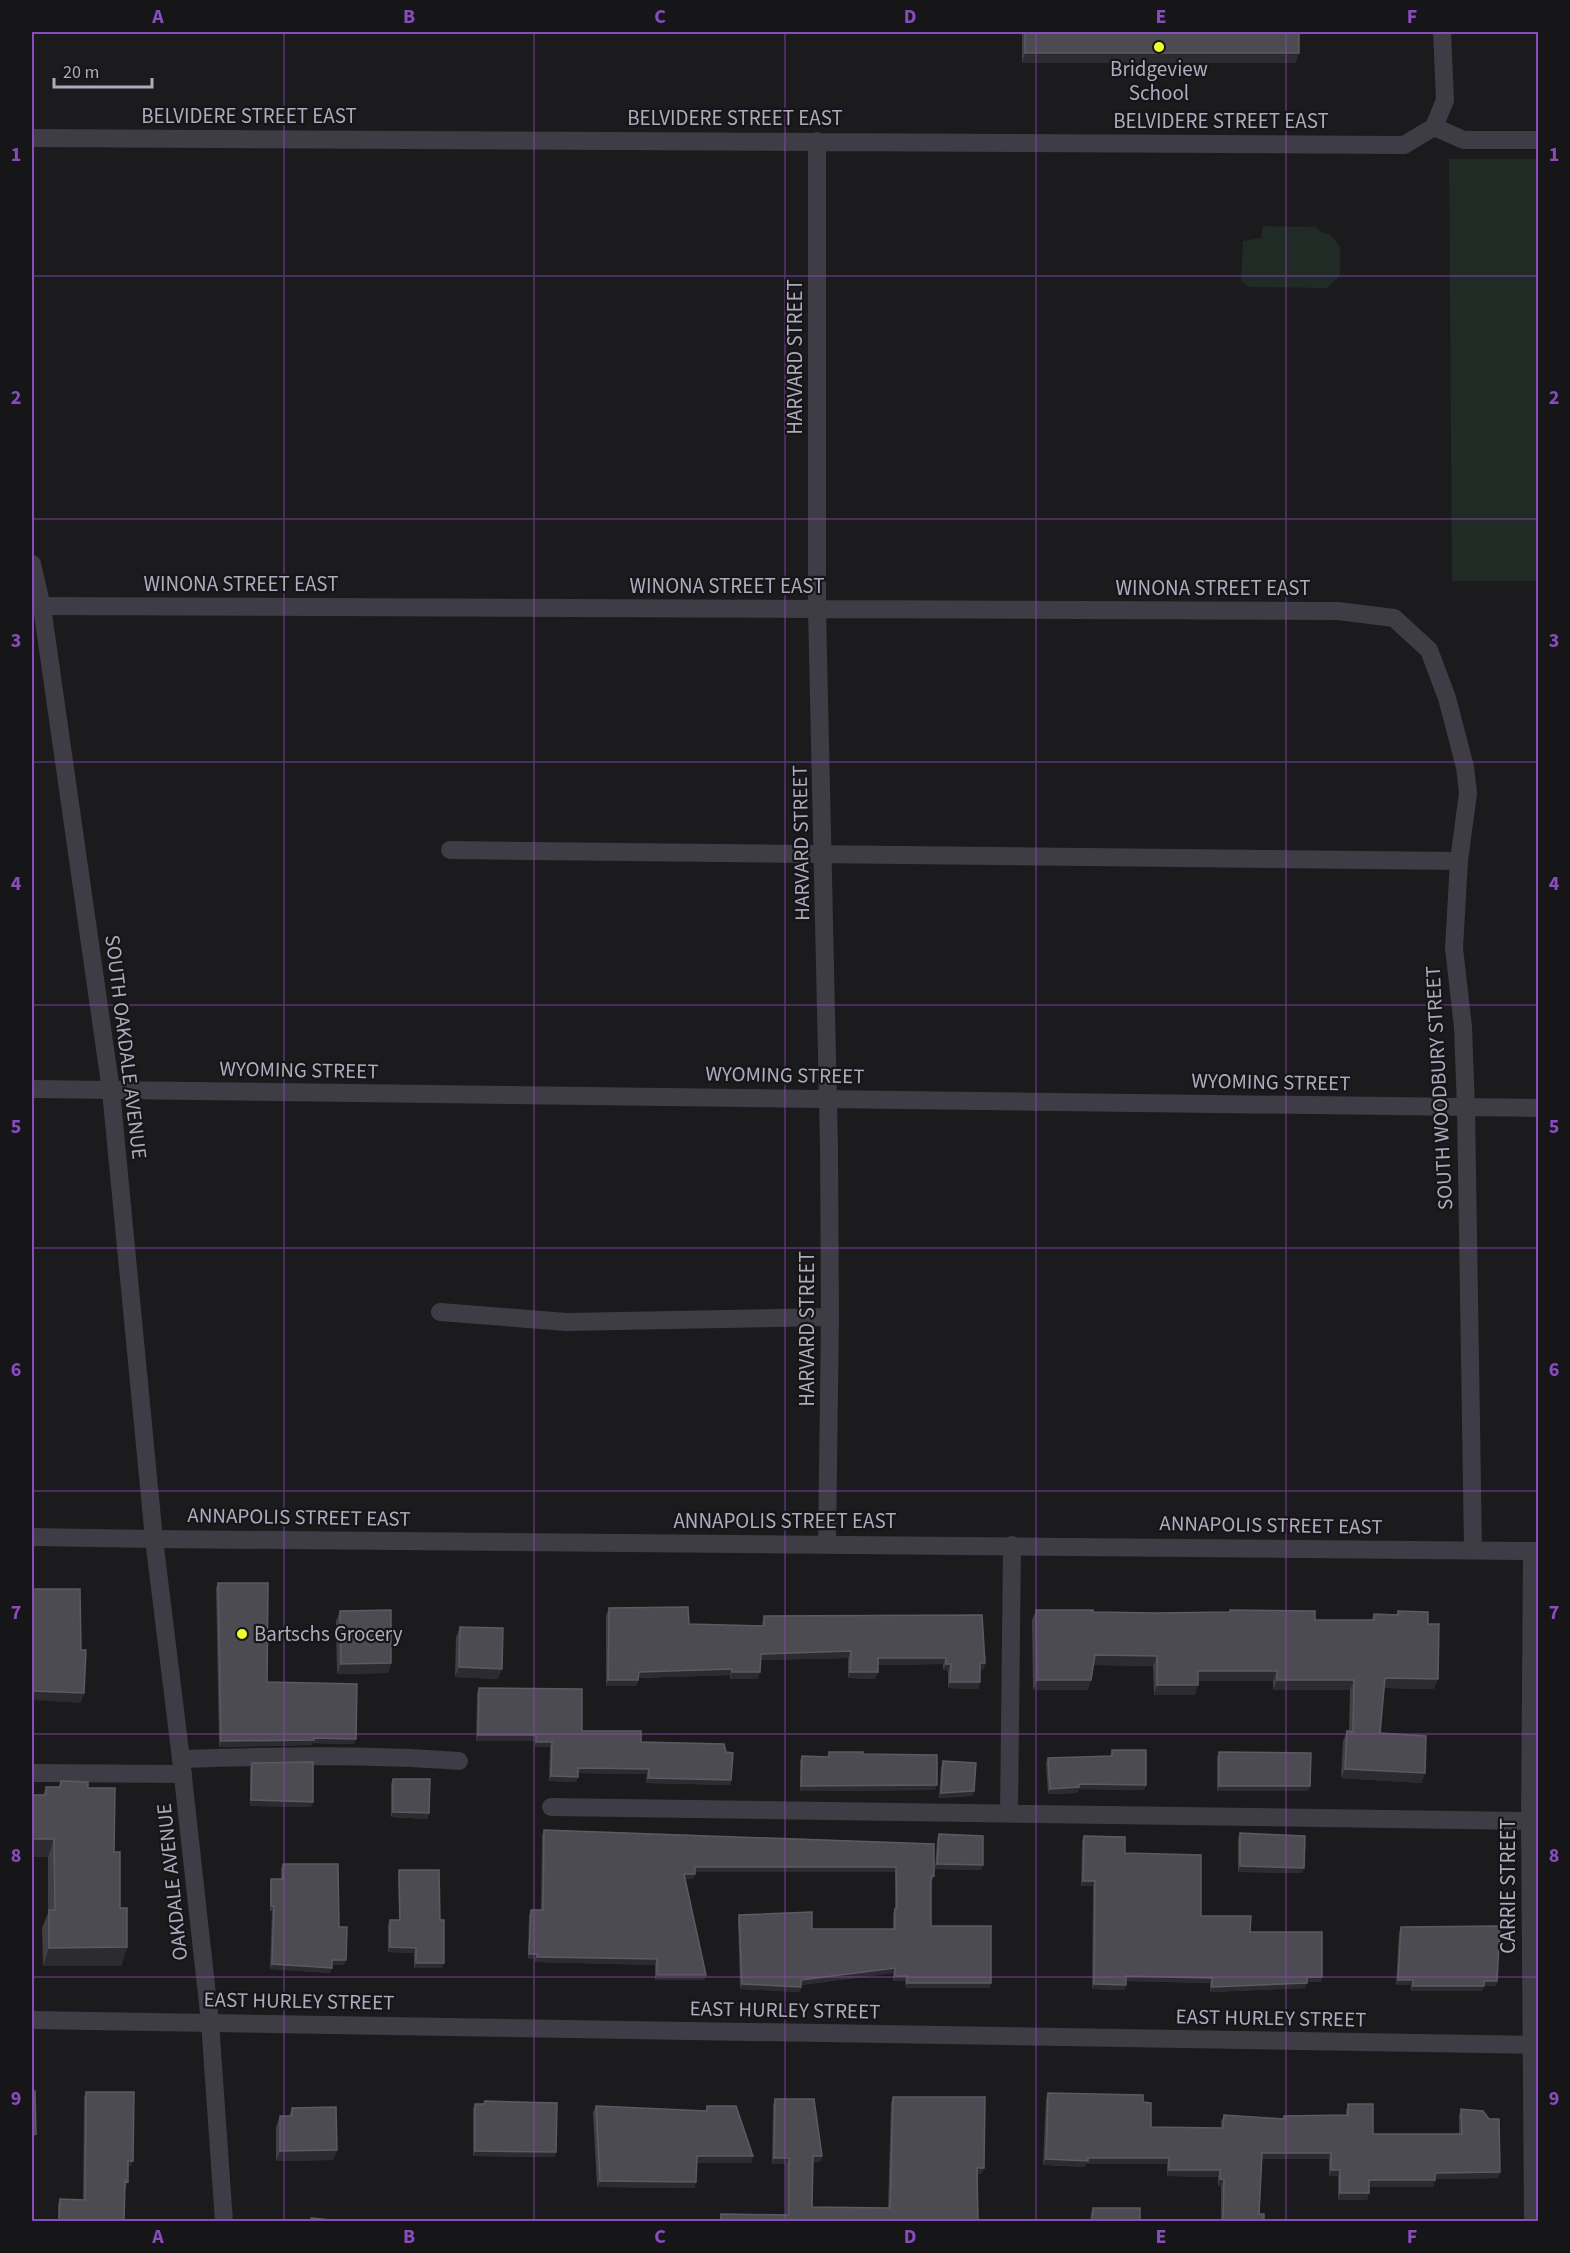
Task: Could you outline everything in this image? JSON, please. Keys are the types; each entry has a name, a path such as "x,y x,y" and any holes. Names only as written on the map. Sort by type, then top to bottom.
{"street":[{"path":"1442,32 1445,100 1434,128 1464,140 1539,140"},
{"name":"BELVIDERE STREET EAST","path":"32,138 1404,145 1434,128"},
{"name":"HARVARD STREET","path":"817,141 817,609 824,854 830,1317 827,1545"},
{"name":"SOUTH OAKDALE AVENUE","path":"32,564 111,1091 154,1539"},
{"name":"WINONA STREET EAST","path":"37,606 1338,611 1395,618 1414,636"},
{"name":"SOUTH WOODBURY STREET","path":"1414,636 1429,650 1447,698 1465,767 1468,793 1460,861 1455,948 1463,1027 1466,1108 1473,1550"},
{"path":"450,850 1460,861"},
{"name":"WYOMING STREET","path":"32,1089 1539,1108"},
{"path":"440,1312 566,1322 830,1317"},
{"name":"ANNAPOLIS STREET EAST","path":"32,1537 1535,1551"},
{"name":"OAKDALE AVENUE","path":"154,1539 210,2022 224,2222"},
{"path":"1009,1814 1012,1545"},
{"name":"CARRIE STREET","path":"1533,2222 1535,2045 1530,1821 1535,1551"},
{"path":"32,1773 337,1757 459,1761"},
{"path":"551,1807 1530,1821"},
{"name":"EAST HURLEY STREET","path":"32,2020 1535,2045"}],"shaded area":[{"path":"1449,159 1538,159 1538,581 1452,581"},
{"path":"1263,226 1316,227 1322,233 1330,234 1340,247 1340,276 1327,288 1250,287 1241,281 1243,241 1261,238"}],"building":[{"name":"Bridgeview School","path":"1025,32 1299,32 1299,53 1025,53"},
{"path":"218,1583 268,1583 267,1682 357,1684 356,1739 221,1741"},
{"path":"32,1589 80,1589 81,1650 86,1650 84,1693 32,1691"},
{"path":"688,1607 689,1624 764,1626 764,1616 982,1615 985,1663 980,1663 980,1682 950,1682 951,1664 946,1664 946,1658 878,1658 878,1672 850,1672 851,1651 761,1654 760,1672 732,1672 732,1669 639,1672 638,1680 608,1680 609,1608"},
{"path":"391,1610 391,1663 341,1664 340,1611"},
{"path":"1036,1610 1156,1613 1230,1612 1230,1610 1315,1611 1315,1620 1374,1620 1374,1614 1398,1615 1398,1611 1428,1612 1428,1624 1439,1624 1438,1679 1385,1678 1380,1733 1426,1736 1425,1773 1345,1769 1347,1731 1353,1732 1354,1680 1277,1680 1277,1671 1198,1671 1198,1685 1157,1685 1157,1656 1095,1655 1091,1680 1037,1680"},
{"path":"460,1627 503,1628 502,1669 459,1667"},
{"path":"479,1688 582,1689 582,1731 641,1731 641,1742 724,1744 726,1752 733,1753 731,1780 648,1778 649,1769 578,1768 578,1777 551,1776 552,1742 536,1742 536,1735 478,1735"},
{"path":"1112,1750 1146,1750 1146,1785 1079,1784 1079,1787 1050,1789 1048,1758 1112,1756"},
{"path":"829,1752 937,1755 937,1785 801,1786 802,1756 829,1757"},
{"path":"1219,1752 1311,1753 1310,1786 1219,1786"},
{"path":"943,1761 976,1763 974,1791 941,1793"},
{"path":"313,1762 313,1802 251,1800 252,1763"},
{"path":"393,1779 430,1779 429,1813 393,1812"},
{"path":"61,1781 88,1782 88,1788 115,1788 114,1852 120,1852 120,1908 127,1908 127,1947 49,1948 49,1910 55,1910 54,1839 32,1839 32,1795 46,1795 46,1787 60,1787"},
{"path":"544,1830 934,1844 934,1876 931,1876 931,1926 991,1926 991,1983 907,1983 907,1976 895,1976 895,1968 801,1980 801,1987 742,1984 739,1915 812,1912 812,1929 895,1929 896,1867 695,1867 695,1874 684,1874 706,1975 657,1975 657,1959 537,1957 537,1954 529,1954 531,1910 543,1910"},
{"path":"1240,1833 1305,1836 1304,1868 1240,1866"},
{"path":"939,1834 983,1836 983,1865 937,1864"},
{"path":"1084,1836 1125,1837 1125,1853 1201,1855 1201,1916 1251,1916 1250,1932 1322,1932 1322,1977 1307,1977 1307,1983 1212,1987 1212,1978 1126,1976 1126,1985 1094,1984 1095,1881 1083,1881"},
{"path":"283,1864 338,1864 339,1927 347,1927 346,1960 332,1960 332,1968 272,1964 274,1906 271,1906 271,1879 283,1879"},
{"path":"399,1870 439,1870 440,1920 444,1920 444,1963 416,1963 416,1948 390,1947 390,1920 400,1920"},
{"path":"1500,1926 1497,1981 1484,1981 1484,1986 1413,1986 1413,1980 1398,1980 1401,1927"},
{"path":"32,2091 35,2091 36,2134 32,2134"},
{"path":"86,2092 134,2092 133,2161 128,2161 128,2182 125,2181 124,2222 59,2222 60,2199 85,2200"},
{"path":"1048,2093 1143,2095 1143,2102 1151,2103 1151,2127 1223,2128 1224,2115 1284,2119 1284,2116 1348,2115 1348,2104 1373,2104 1373,2134 1462,2134 1461,2109 1483,2111 1489,2119 1499,2119 1500,2172 1435,2173 1435,2180 1369,2180 1369,2193 1340,2193 1340,2170 1331,2170 1331,2153 1262,2153 1259,2214 1264,2214 1264,2222 1223,2222 1224,2180 1220,2179 1220,2170 1169,2170 1169,2158 1088,2158 1088,2161 1046,2159"},
{"path":"893,2097 985,2097 984,2168 977,2168 978,2222 721,2222 721,2214 789,2215 789,2158 774,2158 775,2099 814,2099 822,2156 813,2156 812,2207 890,2208"},
{"path":"485,2101 557,2103 556,2152 475,2151 475,2104 484,2104"},
{"path":"596,2106 707,2111 707,2106 736,2106 753,2156 697,2156 696,2182 600,2181"},
{"path":"336,2107 337,2150 280,2151 280,2116 292,2116 292,2108"},
{"path":"1093,2208 1140,2208 1140,2222 1092,2222"},
{"path":"311,2218 352,2222 311,2222"}],"place":[{"name":"Bridgeview School","path":"1159,47"},
{"name":"Bartschs Grocery","path":"242,1634"}]}
